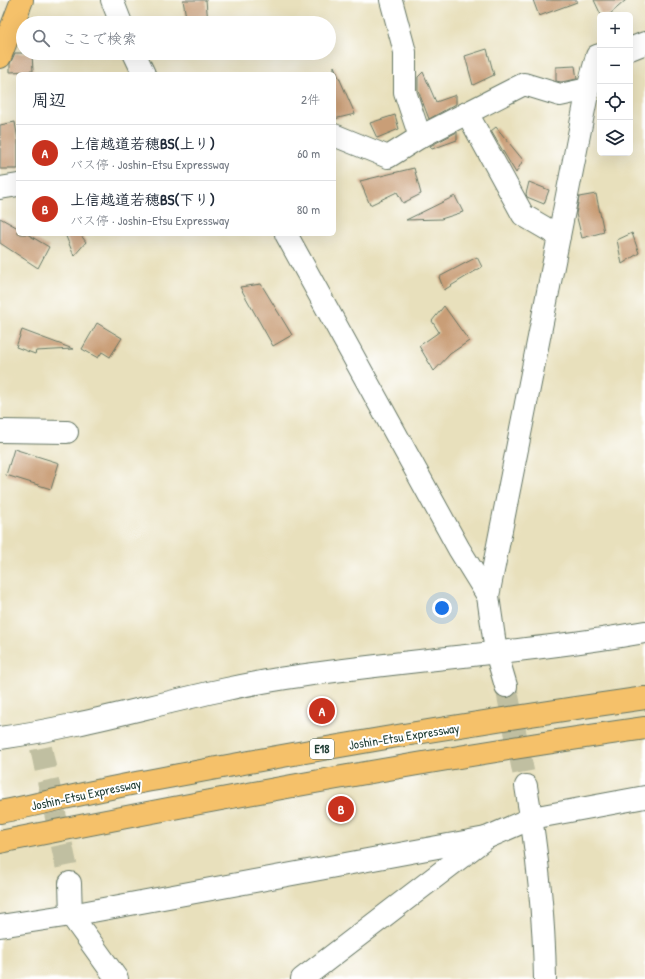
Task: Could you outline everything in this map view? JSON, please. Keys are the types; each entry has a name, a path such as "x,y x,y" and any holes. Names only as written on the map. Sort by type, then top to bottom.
{"main road":[{"path":"0,57 22,0"},
{"name":"Joshin-Etsu Expressway","path":"0,812 156,779 285,756 541,713 645,698"},
{"path":"0,842 296,785 645,728"}],"street":[{"path":"112,0 118,16"},
{"path":"391,0 405,52 405,92 420,137"},
{"path":"632,48 645,43"},
{"path":"506,686 496,652 488,596 588,89 597,56"},
{"path":"137,60 143,72"},
{"path":"336,136 388,157 420,137 524,84 560,94 588,89"},
{"path":"467,113 523,215 559,236"},
{"path":"0,188 16,185"},
{"path":"287,236 459,549 488,596"},
{"path":"0,431 67,432"},
{"path":"0,738 39,740 197,696 298,676 645,632"},
{"path":"526,786 532,818 545,932 545,979"},
{"path":"0,926 71,915 486,838 532,818 645,797"},
{"path":"302,979 486,838"},
{"path":"70,883 71,915 117,979"}],"building":[{"path":"183,0 206,0 207,16 186,16"},
{"path":"533,0 577,0 577,2 539,16"},
{"path":"594,0 626,0 612,12 600,12"},
{"path":"487,49 494,75 473,85 465,56"},
{"path":"16,53 16,60 32,60 33,71 10,72 10,64"},
{"path":"334,66 355,114 336,119 336,72 334,72"},
{"path":"575,66 577,79 561,82 556,81 556,67"},
{"path":"423,72 436,102 456,95 456,104 429,119 418,90 418,77"},
{"path":"395,115 399,129 377,138 370,123"},
{"path":"15,122 16,169 0,169 0,125"},
{"path":"496,127 523,160 516,173 491,131"},
{"path":"457,132 457,140 432,149 430,146"},
{"path":"414,168 421,194 403,203 397,192 370,205 360,181"},
{"path":"529,182 549,190 544,204 527,197 526,194"},
{"path":"596,194 604,232 582,238 576,214 579,197"},
{"path":"455,196 463,212 441,219 406,220"},
{"path":"0,218 16,227 16,236 30,236 49,247 38,268 0,243"},
{"path":"632,233 639,253 622,264 617,240"},
{"path":"66,236 82,236 86,242 74,256"},
{"path":"477,257 482,267 444,290 439,277"},
{"path":"261,284 292,335 273,346 240,287"},
{"path":"444,306 469,341 450,354 434,371 419,346 439,332 432,321"},
{"path":"97,323 122,338 110,357 102,352 98,358 82,349"},
{"path":"22,330 73,349 36,351 35,354 16,347"},
{"path":"14,449 59,463 51,489 6,475"}],"tunnel":[{"path":"506,686 526,786"},
{"path":"41,748 70,883"}],"place":[{"name":"上信越道若穂BS(上り)","path":"322,711"},
{"name":"上信越道若穂BS(下り)","path":"341,809"}]}
